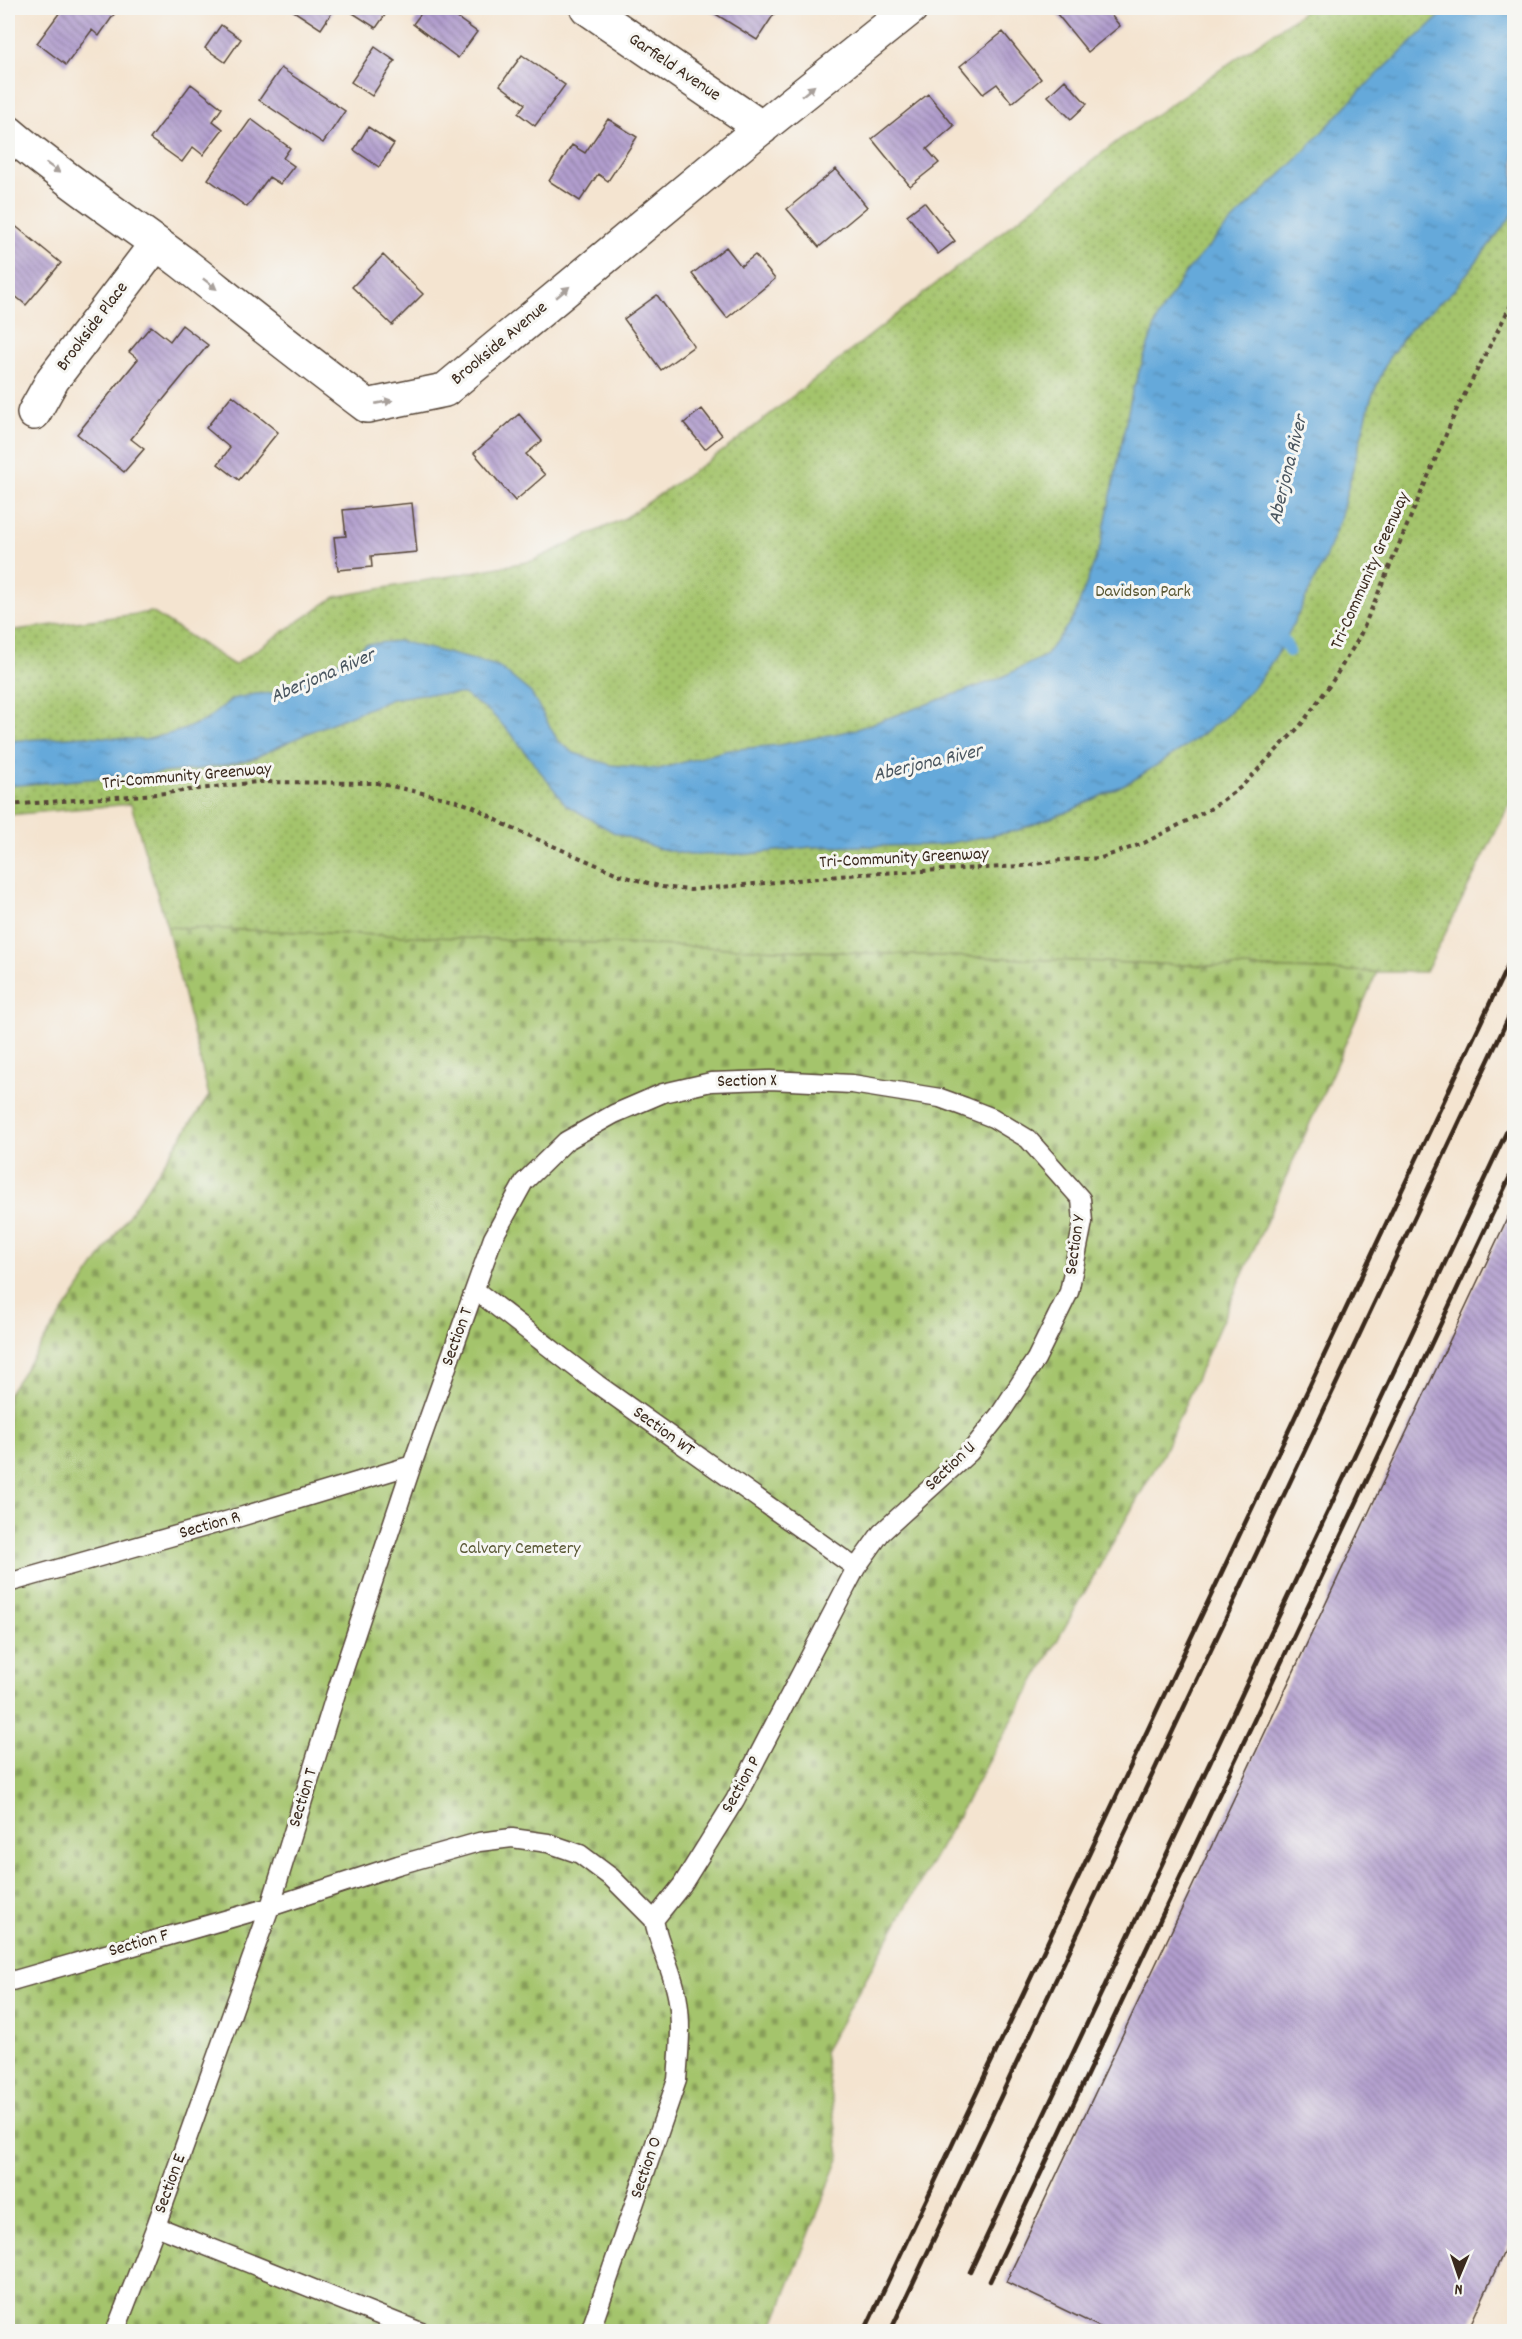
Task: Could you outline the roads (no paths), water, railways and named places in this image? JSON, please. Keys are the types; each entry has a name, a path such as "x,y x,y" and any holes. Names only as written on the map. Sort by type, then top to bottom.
{"street":[{"name":"Garfield Avenue","path":"587,8 762,128"},
{"name":"Brookside Avenue","path":"8,132 367,406 445,390 911,8"},
{"name":"Brookside Place","path":"34,413 53,379 156,244"}],"lane":[{"name":"Section X","path":"475,1290 493,1238 524,1182 566,1141 614,1114 663,1093 711,1082 770,1080 852,1083 940,1098 993,1118 1028,1139 1081,1199"},
{"name":"Section Y","path":"1036,1359 1069,1292 1083,1222 1081,1199"},
{"name":"Section T","path":"270,1907 336,1693 412,1465 475,1290"},
{"name":"Section WT","path":"475,1290 597,1384 856,1568"},
{"name":"Section U","path":"856,1568 881,1533 970,1452 1000,1414 1036,1359"},
{"name":"Section R","path":"8,1583 412,1465"},
{"name":"Section P","path":"654,1920 682,1885 735,1800 856,1568"},
{"path":"270,1907 398,1865 479,1842 512,1838 548,1843 580,1854 612,1878 654,1920"},
{"name":"Section F","path":"8,1982 270,1907"},
{"name":"Section E","path":"270,1907 156,2226 421,2331"},
{"name":"Section O","path":"590,2331 677,2080 681,2042 678,2000 654,1920"},
{"path":"115,2331 156,2226"}],"water":[{"name":"Aberjona River","path":"1452,8 1514,8 1514,213 1455,289 1410,329 1388,359 1371,399 1340,519 1323,563 1283,645 1259,681 1226,716 1182,749 1135,779 1072,810 1016,831 938,845 811,847 750,854 690,855 657,848 613,832 566,805 513,736 491,713 463,694 422,694 392,699 312,731 252,759 230,764 194,770 8,786 8,741 85,736 145,740 180,731 206,720 232,699 255,694 278,693 346,658 366,644 399,641 498,666 531,693 558,741 574,753 611,765 659,769 728,750 779,745 854,730 998,679 1045,656 1074,617 1101,544 1132,392 1158,317 1185,273 1229,224 1295,161 1361,90 1440,16"}],"waterway":[{"path":"1277,628 1289,651"}],"railway":[{"path":"864,2332 1514,952"},
{"path":"890,2332 1514,1006"},
{"path":"970,2272 1514,1116"},
{"path":"990,2281 1514,1168"}],"park label":[{"name":"Davidson Park","path":"1143,592"},
{"name":"Calvary Cemetery","path":"520,1549"}]}
